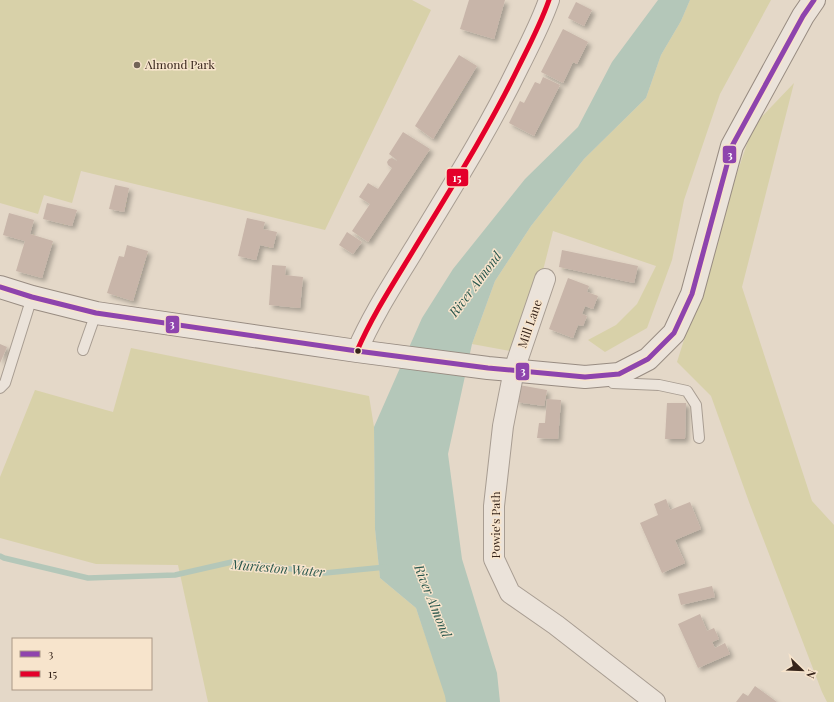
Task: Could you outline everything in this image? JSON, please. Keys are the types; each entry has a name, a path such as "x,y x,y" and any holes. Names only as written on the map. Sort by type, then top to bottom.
{"main road":[{"path":"0,287 32,297 96,313 356,351 488,368 585,377 619,374 648,359 674,332 692,294 732,146 803,16 814,0"}],"street":[{"path":"356,351 384,299 474,150 506,92 542,19 549,0"},
{"name":"Mill Lane","path":"514,370 545,279"},
{"name":"Powie's Path","path":"514,370 503,426 494,506 494,559 510,593 556,625 655,702"}],"lane":[{"path":"0,388 5,383 32,297"},
{"path":"83,350 96,313"},
{"path":"585,377 607,382 659,385 688,391 696,405 699,438"}],"shaded area":[{"path":"0,0 412,0 431,10 325,230 81,171 72,203 44,195 38,214 0,203"},
{"path":"690,0 771,0 720,94 684,200 672,260 647,328 605,352 588,340 616,325 637,304 656,266 553,231 537,294 515,352 472,344 495,281 531,226 584,159 646,98 661,55 681,21"},
{"path":"794,83 742,287 812,501 834,525 834,702 827,702 822,692 749,502 711,396 677,362 753,126"},
{"path":"131,348 369,396 374,427 375,529 380,578 416,608 446,696 446,702 208,702 178,565 96,564 0,538 0,477 35,390 113,412"}],"water":[{"name":"River Almond","path":"658,0 690,0 681,21 661,55 646,98 584,159 531,226 495,281 472,344 448,454 462,559 497,673 500,702 446,702 416,608 380,578 375,529 374,427 422,318 453,269 525,179 578,127 612,62"}],"building":[{"path":"469,0 505,0 494,39 460,29"},
{"path":"576,2 592,10 584,26 568,18"},
{"path":"563,29 588,42 577,64 573,62 563,83 541,72"},
{"path":"459,55 477,66 433,139 415,126"},
{"path":"543,77 560,85 534,136 509,123 520,101 524,103 535,82 540,84"},
{"path":"403,132 430,149 368,242 352,231 370,204 359,197 368,183 378,189 392,168 387,162 389,159 392,158 397,161 389,154"},
{"path":"115,185 129,188 124,212 109,209"},
{"path":"47,203 77,210 72,226 43,219"},
{"path":"9,213 34,220 30,234 53,241 42,278 16,271 25,241 3,235"},
{"path":"247,218 265,222 263,229 277,232 273,248 260,245 256,260 238,256"},
{"path":"347,232 362,242 353,254 339,245"},
{"path":"127,245 148,251 133,301 107,293 119,256 124,257"},
{"path":"562,250 638,266 634,283 559,267"},
{"path":"272,265 286,266 285,275 303,277 300,308 269,305"},
{"path":"568,278 589,286 587,292 598,296 593,309 585,306 582,314 587,316 583,326 578,325 573,338 549,329"},
{"path":"0,344 7,347 0,363"},
{"path":"519,385 547,390 544,406 516,402"},
{"path":"547,399 561,400 558,439 537,438 539,423 545,423"},
{"path":"667,403 686,403 685,439 665,439"},
{"path":"666,499 670,510 690,502 701,529 675,540 685,563 662,573 640,523 658,515 654,504"},
{"path":"712,586 715,597 681,605 678,594"},
{"path":"700,614 707,631 714,628 719,639 712,642 715,648 725,643 730,654 698,668 678,624"},
{"path":"755,686 777,702 736,702 743,693 748,696"}],"waterway":[{"name":"Murieston Water","path":"0,556 88,578 175,575 232,562 325,573 386,567"}],"transit line":[{"name":"15","path":"357,351 383,300 482,137 531,42 549,0"},
{"name":"3","path":"0,287 32,297 96,313 357,351 488,368 585,377 619,374 648,359 674,333 692,294 732,146 803,16 814,0"}],"place":[{"name":"Almond Park","path":"137,65"}]}
